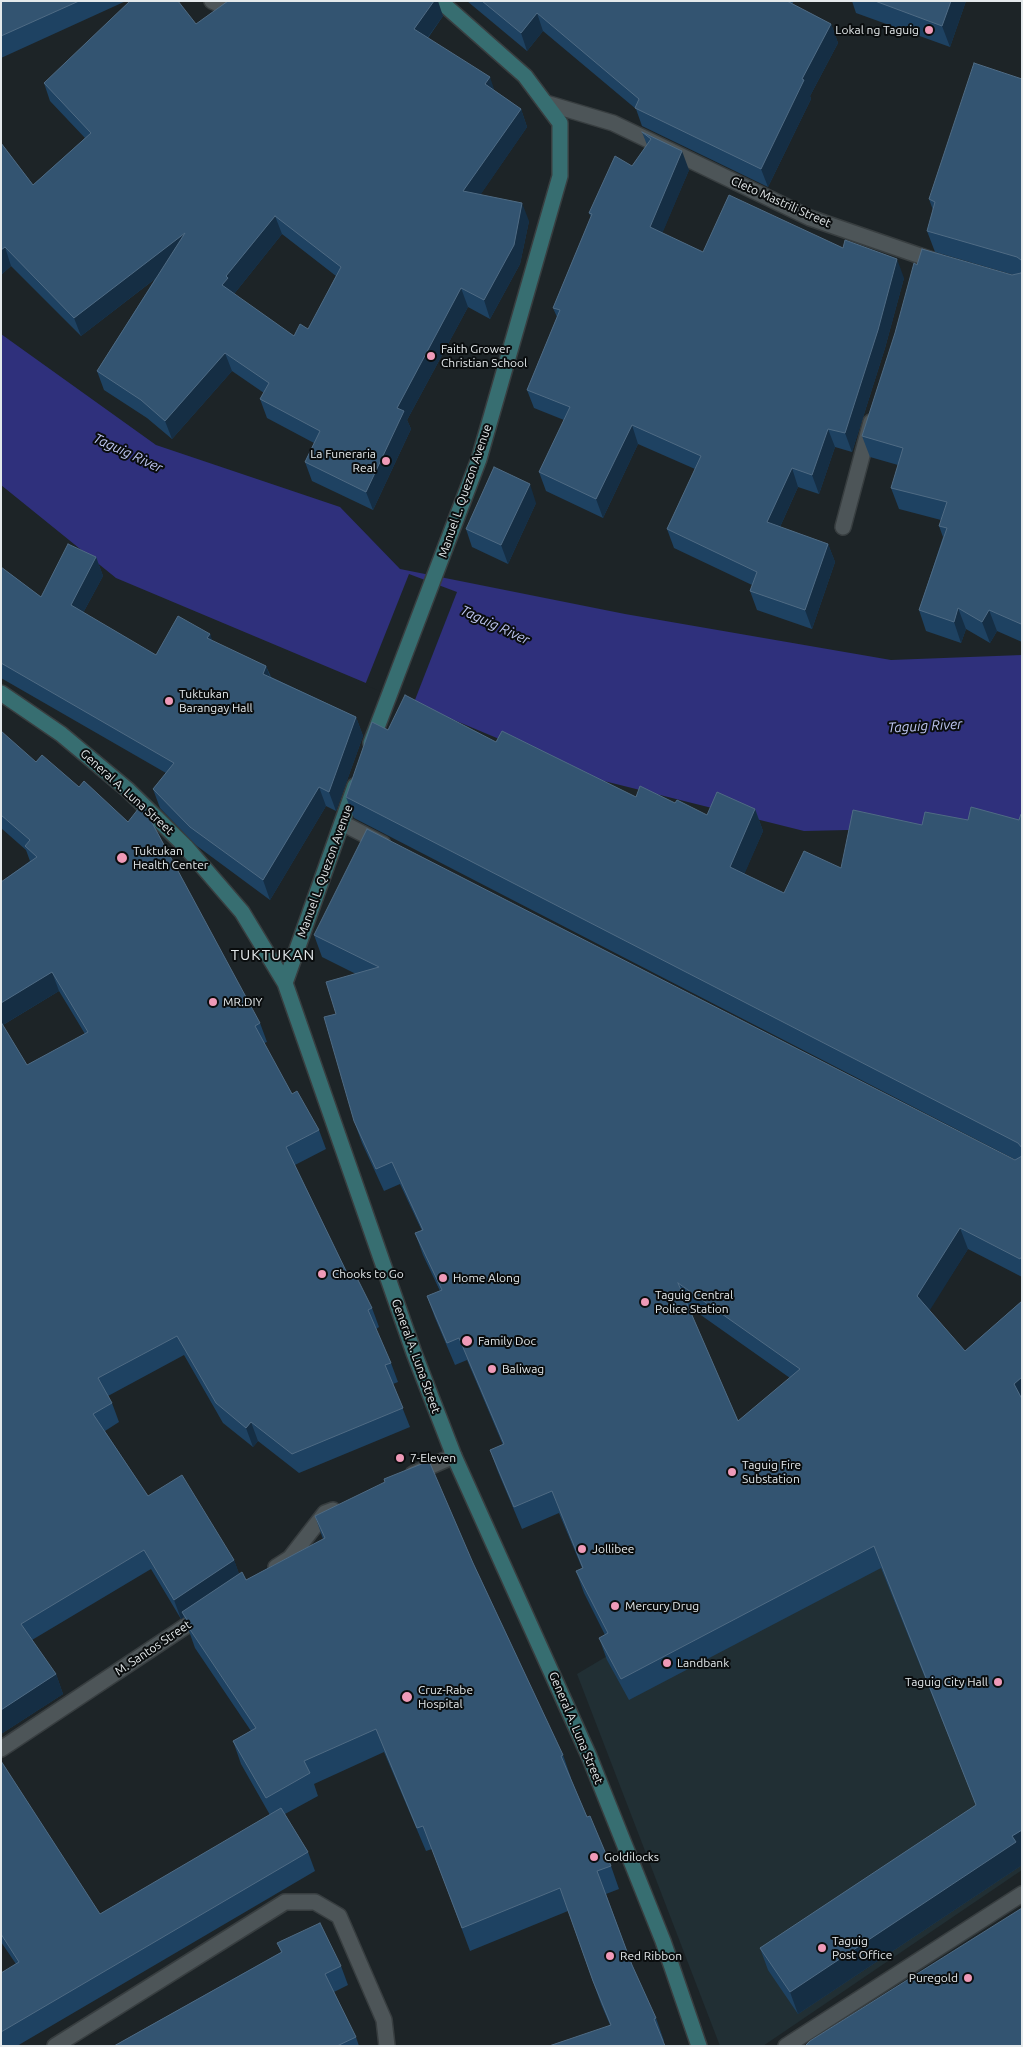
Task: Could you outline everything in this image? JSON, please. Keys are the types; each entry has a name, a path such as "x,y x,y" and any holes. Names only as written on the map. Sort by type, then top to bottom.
{"main road":[{"name":"Manuel L. Quezon Avenue","path":"285,983 381,714 433,583 479,459 560,176 560,123 526,76 440,1"},
{"name":"General A. Luna Street","path":"1,692 69,740 128,790 185,846 242,912 285,983 414,1353 454,1456 589,1756 663,1941 698,2046"}],"street":[{"path":"212,1 219,4 228,1"},
{"name":"Cleto Mastrili Street","path":"546,103 613,123 810,218 952,267"},
{"path":"914,274 919,256"},
{"path":"843,527 864,443 876,406"},
{"path":"342,823 395,850"},
{"path":"403,1479 454,1456"},
{"path":"265,1574 290,1558 325,1513 342,1506"},
{"name":"M. Santos Street","path":"1,1749 216,1607"},
{"path":"786,2046 1022,1894"},
{"path":"55,2046 285,1902 315,1902 340,1916 384,2020 387,2046"}],"shaded area":[{"path":"1022,1409 1022,1870 763,2046 720,2046 577,1674"}],"water":[{"name":"Taguig River","path":"1,334 156,445 340,507 400,569 625,614 891,660 1022,655 1022,826 804,831 592,778 116,578 1,485"}],"pier":[{"path":"409,574 457,592 413,705 365,685"}],"building":[{"path":"1,1 79,1 1,36"},
{"path":"130,1 178,1 196,24 228,1 434,1 414,29 490,77 485,84 521,109 463,191 522,203 514,245 484,300 461,288 397,408 404,411 366,492 305,462 320,431 260,399 269,383 225,353 165,421 141,400 97,371 185,233 74,318 5,247 1,250 1,143 33,185 91,133 44,83","holes":["275,216 341,267 308,329 300,324 294,336 222,285 228,278 226,276"]},
{"path":"482,1 787,1 831,24 802,79 804,80 761,169 635,108 639,99 537,13 521,33"},
{"path":"875,1 951,1 942,26"},
{"path":"974,63 1022,79 1022,261 1017,257 927,231 935,202 929,199"},
{"path":"642,132 682,151 650,227 703,252 729,195 843,248 845,240 897,259 878,330 845,433 828,429 812,475 792,468 767,522 828,544 805,610 750,591 757,572 667,529 701,456 632,425 596,499 539,472 570,407 527,390 560,310 553,308 592,214 589,213 615,156 632,166 651,139"},
{"path":"922,249 1012,275 1022,271 1021,624 989,610 982,622 958,608 954,622 919,610 947,528 939,526 947,502 891,488 903,448 862,436 895,333 914,263 917,265"},
{"path":"494,467 530,484 501,545 466,529"},
{"path":"68,544 96,557 71,605 156,655 178,616 210,634 207,638 266,666 263,674 356,717 329,792 319,787 263,880 190,827 153,789 174,763 1,663 1,567 41,597"},
{"path":"405,695 496,742 502,731 636,797 640,786 675,803 677,800 707,815 717,792 755,809 730,867 784,893 804,851 841,868 853,810 922,825 925,812 968,820 971,807 1019,820 1021,814 1022,1148 1018,1143 346,797 372,722 388,730"},
{"path":"1,731 36,762 42,755 79,787 84,781 128,822 142,804 260,1023 255,1026 292,1094 297,1091 319,1130 286,1147 348,1275 354,1272 372,1308 368,1310 391,1363 385,1365 403,1408 292,1454 251,1422 246,1428 216,1403 177,1336 98,1378 112,1403 93,1414 148,1496 182,1475 234,1560 174,1600 144,1550 21,1624 56,1674 1,1710 1,1022 27,1065 88,1032 52,972 1,1003 1,882 37,857 25,846 30,840 1,815"},
{"path":"367,829 1015,1160 1022,1156 1022,1256 1020,1259 960,1228 917,1296 965,1351 1022,1301 1022,1377 1014,1384 1022,1399 1022,1830 1012,1836 1016,1842 790,1992 760,1948 976,1805 874,1546 621,1679 599,1638 608,1633 576,1571 583,1568 552,1491 514,1507 490,1450 504,1444 459,1338 447,1343 427,1296 442,1290 415,1233 423,1230 392,1162 376,1169 354,1121 324,1017 336,1014 326,982 379,967 314,935","holes":["678,1283 800,1369 738,1421"]},
{"path":"429,1461 473,1563 563,1755 561,1756 587,1817 590,1816 611,1866 597,1871 632,1965 656,2018 654,2019 665,2046 549,2046 611,2025 593,1981 560,1888 462,1928 423,1826 417,1828 376,1729 304,1761 310,1773 266,1798 233,1741 256,1728 187,1625 189,1623 182,1612 242,1572 246,1580 325,1538 315,1516 385,1482 384,1479"},
{"path":"1,1761 100,1914 281,1808 308,1852 1,2032 1,1973 19,1962 1,1934"},
{"name":"Puregold","path":"1022,1908 1022,2046 805,2046 810,2041"},
{"path":"320,1923 341,1966 325,1974 356,2037 337,2046 114,2046 282,1952 277,1943"}],"place":[{"name":"Lokal ng Taguig","path":"929,30"},
{"name":"Faith Grower Christian School","path":"431,356"},
{"name":"La Funeraria Real","path":"386,461"},
{"name":"Tuktukan Barangay Hall","path":"169,701"},
{"name":"Tuktukan Health Center","path":"122,858"},
{"name":"MR.DIY","path":"213,1002"},
{"name":"Chooks to Go","path":"322,1274"},
{"name":"Home Along","path":"443,1278"},
{"name":"Taguig Central Police Station","path":"645,1302"},
{"name":"Family Doc","path":"467,1341"},
{"name":"Baliwag","path":"492,1369"},
{"name":"7-Eleven","path":"400,1458"},
{"name":"Taguig Fire Substation","path":"732,1472"},
{"name":"Jollibee","path":"582,1549"},
{"name":"Mercury Drug","path":"615,1606"},
{"name":"Landbank","path":"667,1663"},
{"name":"Taguig City Hall","path":"998,1682"},
{"name":"Cruz-Rabe Hospital","path":"407,1697"},
{"name":"Goldilocks","path":"594,1857"},
{"name":"Taguig Post Office","path":"822,1948"},
{"name":"Red Ribbon","path":"610,1956"},
{"name":"Puregold","path":"968,1978"}],"district":[{"name":"TUKTUKAN","path":"273,955"}]}
